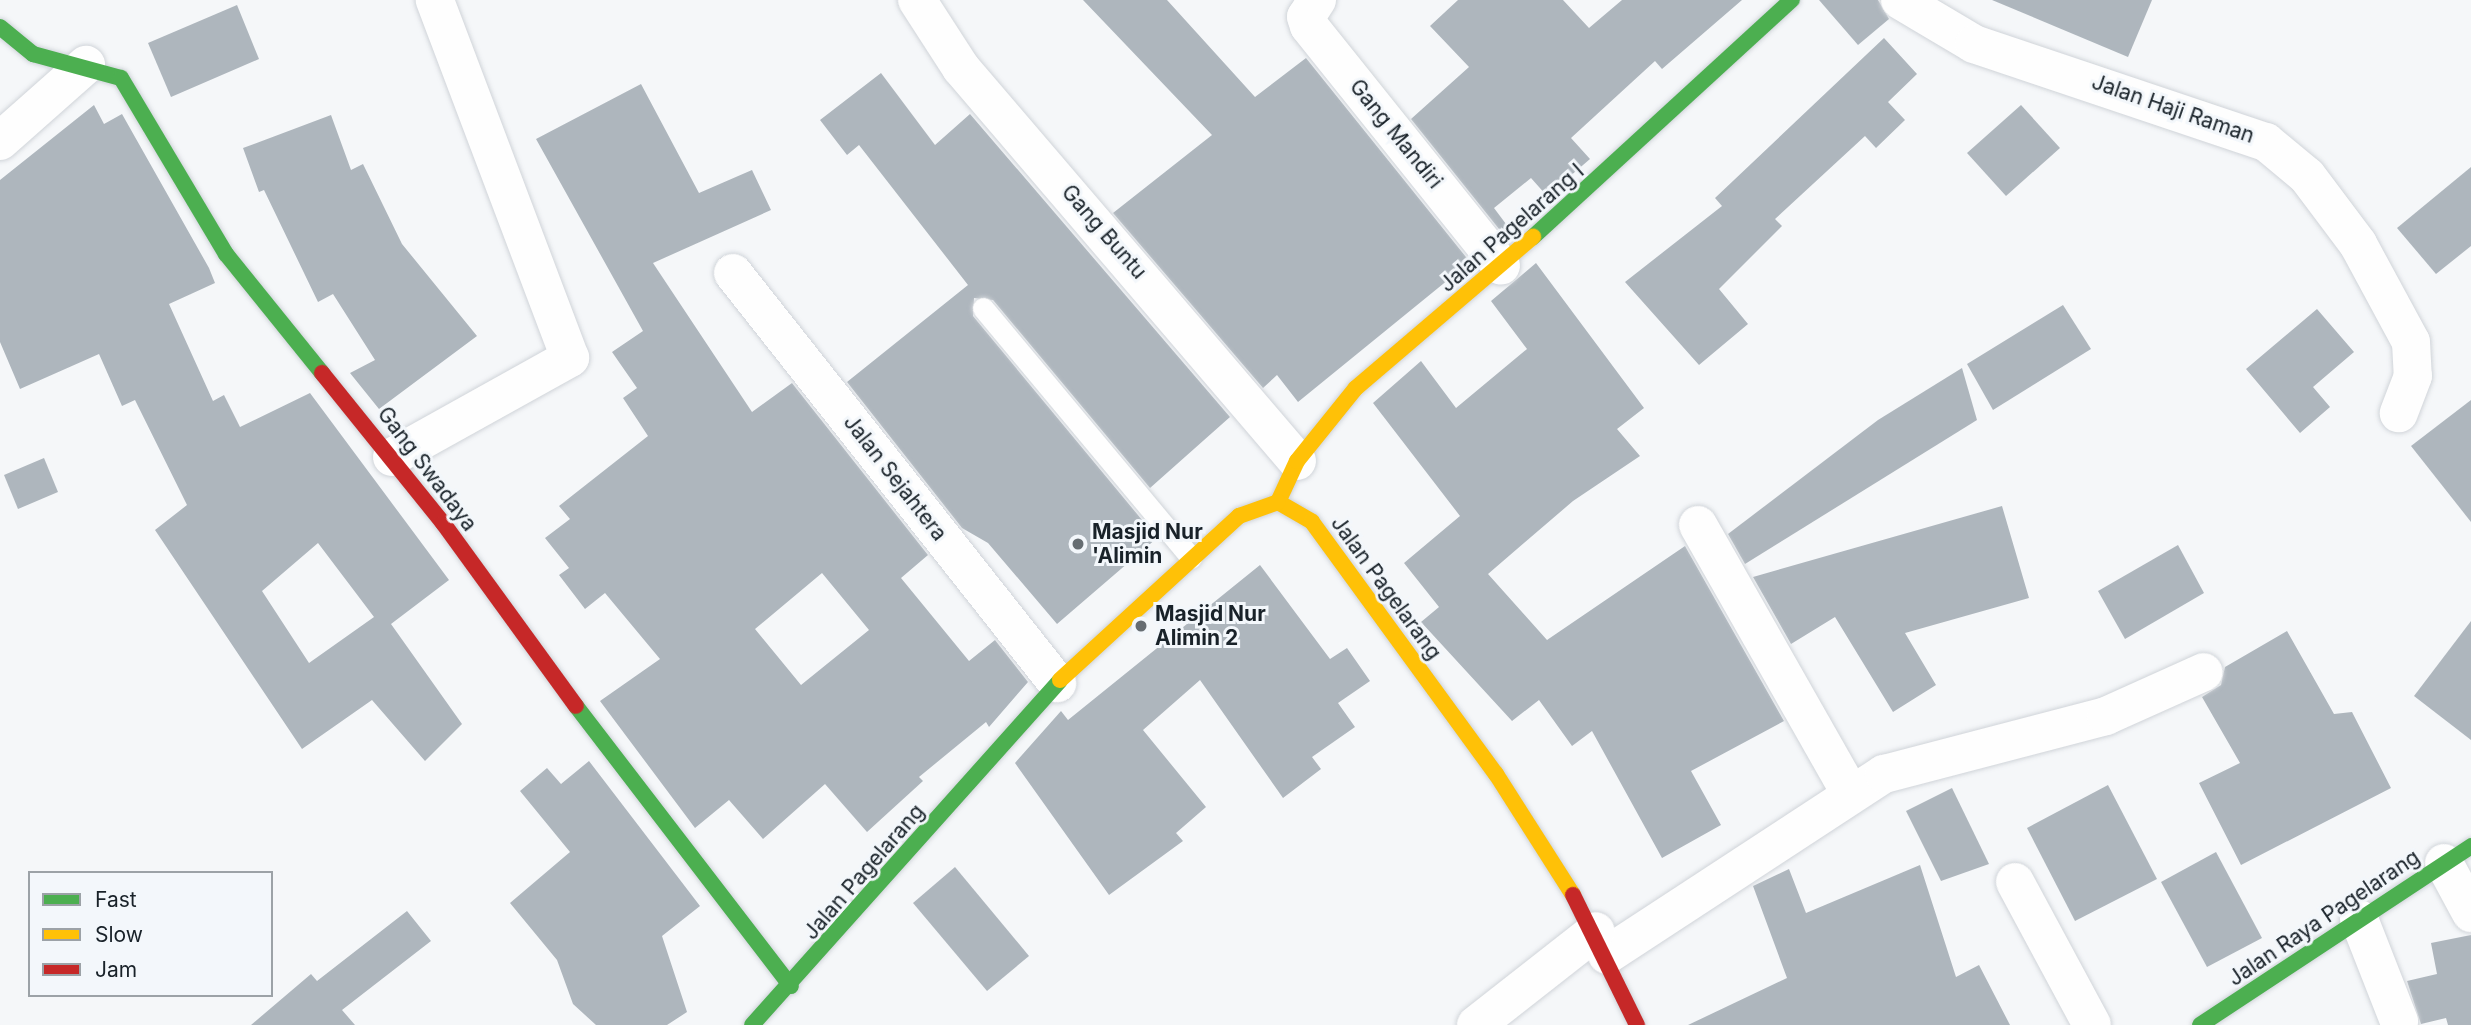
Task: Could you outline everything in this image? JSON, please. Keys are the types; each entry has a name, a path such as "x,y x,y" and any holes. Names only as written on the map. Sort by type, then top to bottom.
{"street":[{"path":"392,457 570,358 435,0"},
{"name":"Gang Buntu","path":"917,0 961,68 1297,461"},
{"name":"Gang Mandiri","path":"1317,0 1306,17 1309,26 1501,266"},
{"name":"Jalan Pagelarang I","path":"1278,502 1297,461 1356,388 1501,266 1735,60 1793,0"},
{"name":"Jalan Haji Raman","path":"1900,0 1974,44 2266,142 2307,176 2358,243 2411,342 2413,376 2399,413"},
{"name":"Gang Swadaya","path":"0,27 33,54 86,65 121,78 138,97 226,254 392,457 791,986"},
{"path":"0,141 86,65"},
{"name":"Jalan Sejahtera","path":"733,273 1057,683"},
{"name":"Jalan Pagelarang","path":"752,1025 791,986 1057,683 1239,516 1278,502 1320,533 1496,774 1602,943 1637,1025"},
{"path":"1698,525 1850,793"},
{"path":"1476,1025 1602,943 1850,793 1928,759 2106,716 2204,672"},
{"path":"2457,854 2471,913"},
{"name":"Jalan Raya Pagelarang","path":"2200,1025 2457,854"},
{"path":"2015,882 2092,1025"},
{"path":"2359,919 2399,1021"}],"lane":[{"path":"983,308 1191,558"}],"building":[{"path":"1083,0 1167,0 1255,97 1306,58 1470,262 1298,402 1277,375 1263,388 1113,213 1212,135"},
{"path":"1458,0 1563,0 1589,28 1622,0 1742,0 1662,69 1655,61 1571,138 1590,159 1547,196 1531,178 1494,208 1509,228 1503,234 1411,119 1469,67 1430,26"},
{"path":"1819,0 1878,0 1889,19 1858,45"},
{"path":"1992,0 2152,0 2128,57"},
{"path":"237,5 259,59 171,97 148,43"},
{"path":"1884,38 1917,74 1888,102 1905,120 1876,148 1865,136 1775,219 1782,226 1719,289 1748,324 1699,365 1625,282 1722,206 1715,198"},
{"path":"881,73 935,145 970,114 1230,417 1150,488 993,300 974,298 973,316 1157,538 1057,624 988,543 962,528 847,382 968,285 859,145 847,155 820,120"},
{"path":"641,84 699,193 752,170 771,210 653,263 752,412 792,383 928,555 901,578 969,661 995,640 1028,682 989,727 986,722 919,777 923,781 867,832 825,784 763,839 729,800 695,828 600,701 660,659 605,593 585,609 559,575 569,568 545,538 570,519 559,506 648,436 623,398 637,388 612,352 643,331 536,139","holes":["822,573 869,630 801,685 755,629"]},
{"path":"94,105 104,124 122,114 215,283 169,304 213,401 224,395 240,427 310,393 449,580 391,624 462,724 425,761 372,700 302,749 155,530 187,505 135,400 122,406 99,354 20,389 0,342 0,180","holes":["318,543 374,617 309,663 262,591"]},
{"path":"2021,105 2060,148 2006,196 1967,153"},
{"path":"331,115 351,170 363,164 402,244 477,336 379,409 350,373 375,360 333,294 318,302 264,190 259,192 243,148"},
{"path":"2471,167 2471,246 2436,274 2397,228"},
{"path":"1536,263 1644,408 1617,429 1640,456 1573,501 1488,574 1547,640 1685,546 1784,721 1691,771 1721,825 1662,858 1592,731 1572,746 1539,700 1512,721 1421,622 1439,607 1404,563 1460,516 1373,403 1421,361 1456,408 1527,349 1491,301"},
{"path":"2063,305 2091,349 1993,410 1967,364"},
{"path":"2317,309 2354,352 2313,387 2330,407 2300,433 2246,369"},
{"path":"1962,368 1977,420 1745,564 1728,534 1878,420"},
{"path":"2471,400 2471,522 2411,446"},
{"path":"44,458 58,492 18,509 4,475"},
{"path":"2002,506 2029,598 1905,633 1936,685 1893,712 1835,617 1791,644 1753,577"},
{"path":"2178,545 2204,593 2125,639 2098,591"},
{"path":"1260,565 1330,659 1347,648 1370,681 1338,703 1355,727 1312,757 1321,769 1283,798 1200,680 1143,730 1206,807 1176,833 1183,841 1109,895 1015,763 1061,711 1068,720"},
{"path":"2471,621 2471,740 2414,696"},
{"path":"2287,631 2334,714 2352,712 2391,788 2241,865 2199,783 2240,763 2202,697 2221,685 2225,667"},
{"path":"589,761 700,906 662,936 687,1012 667,1025 596,1025 573,1004 557,960 510,903 570,852 520,791 547,768 561,784"},
{"path":"2108,785 2157,879 2075,921 2027,828"},
{"path":"1952,788 1989,864 1941,881 1906,811"},
{"path":"2216,852 2262,938 2207,967 2161,882"},
{"path":"1920,865 1956,977 1979,965 2010,1025 1688,1025 1787,978 1753,886 1789,869 1806,913"},
{"path":"955,867 1029,956 987,991 913,903"},
{"path":"407,911 431,941 342,1010 355,1025 251,1025 311,974 317,981"},
{"path":"2471,935 2471,1025 2448,1025 2446,1018 2421,1024 2407,981 2437,974 2431,943"}],"traffic: fast":[{"path":"1533,237 1792,0"},
{"path":"0,27 33,54 121,78 226,254 322,373"},
{"path":"752,1025 1060,680"},
{"path":"576,706 791,986"},
{"path":"2200,1025 2471,846"}],"traffic: slow":[{"path":"1278,502 1297,461 1356,388 1533,237"},
{"path":"1278,502 1312,522 1496,774 1573,895"},
{"path":"1060,680 1239,516 1278,502"}],"traffic: jam":[{"path":"322,373 443,523 576,706"},
{"path":"1573,895 1637,1025"}],"place":[{"name":"Masjid Nur 'Alimin","path":"1078,544"},
{"name":"Masjid Nur Alimin 2","path":"1141,626"}]}
